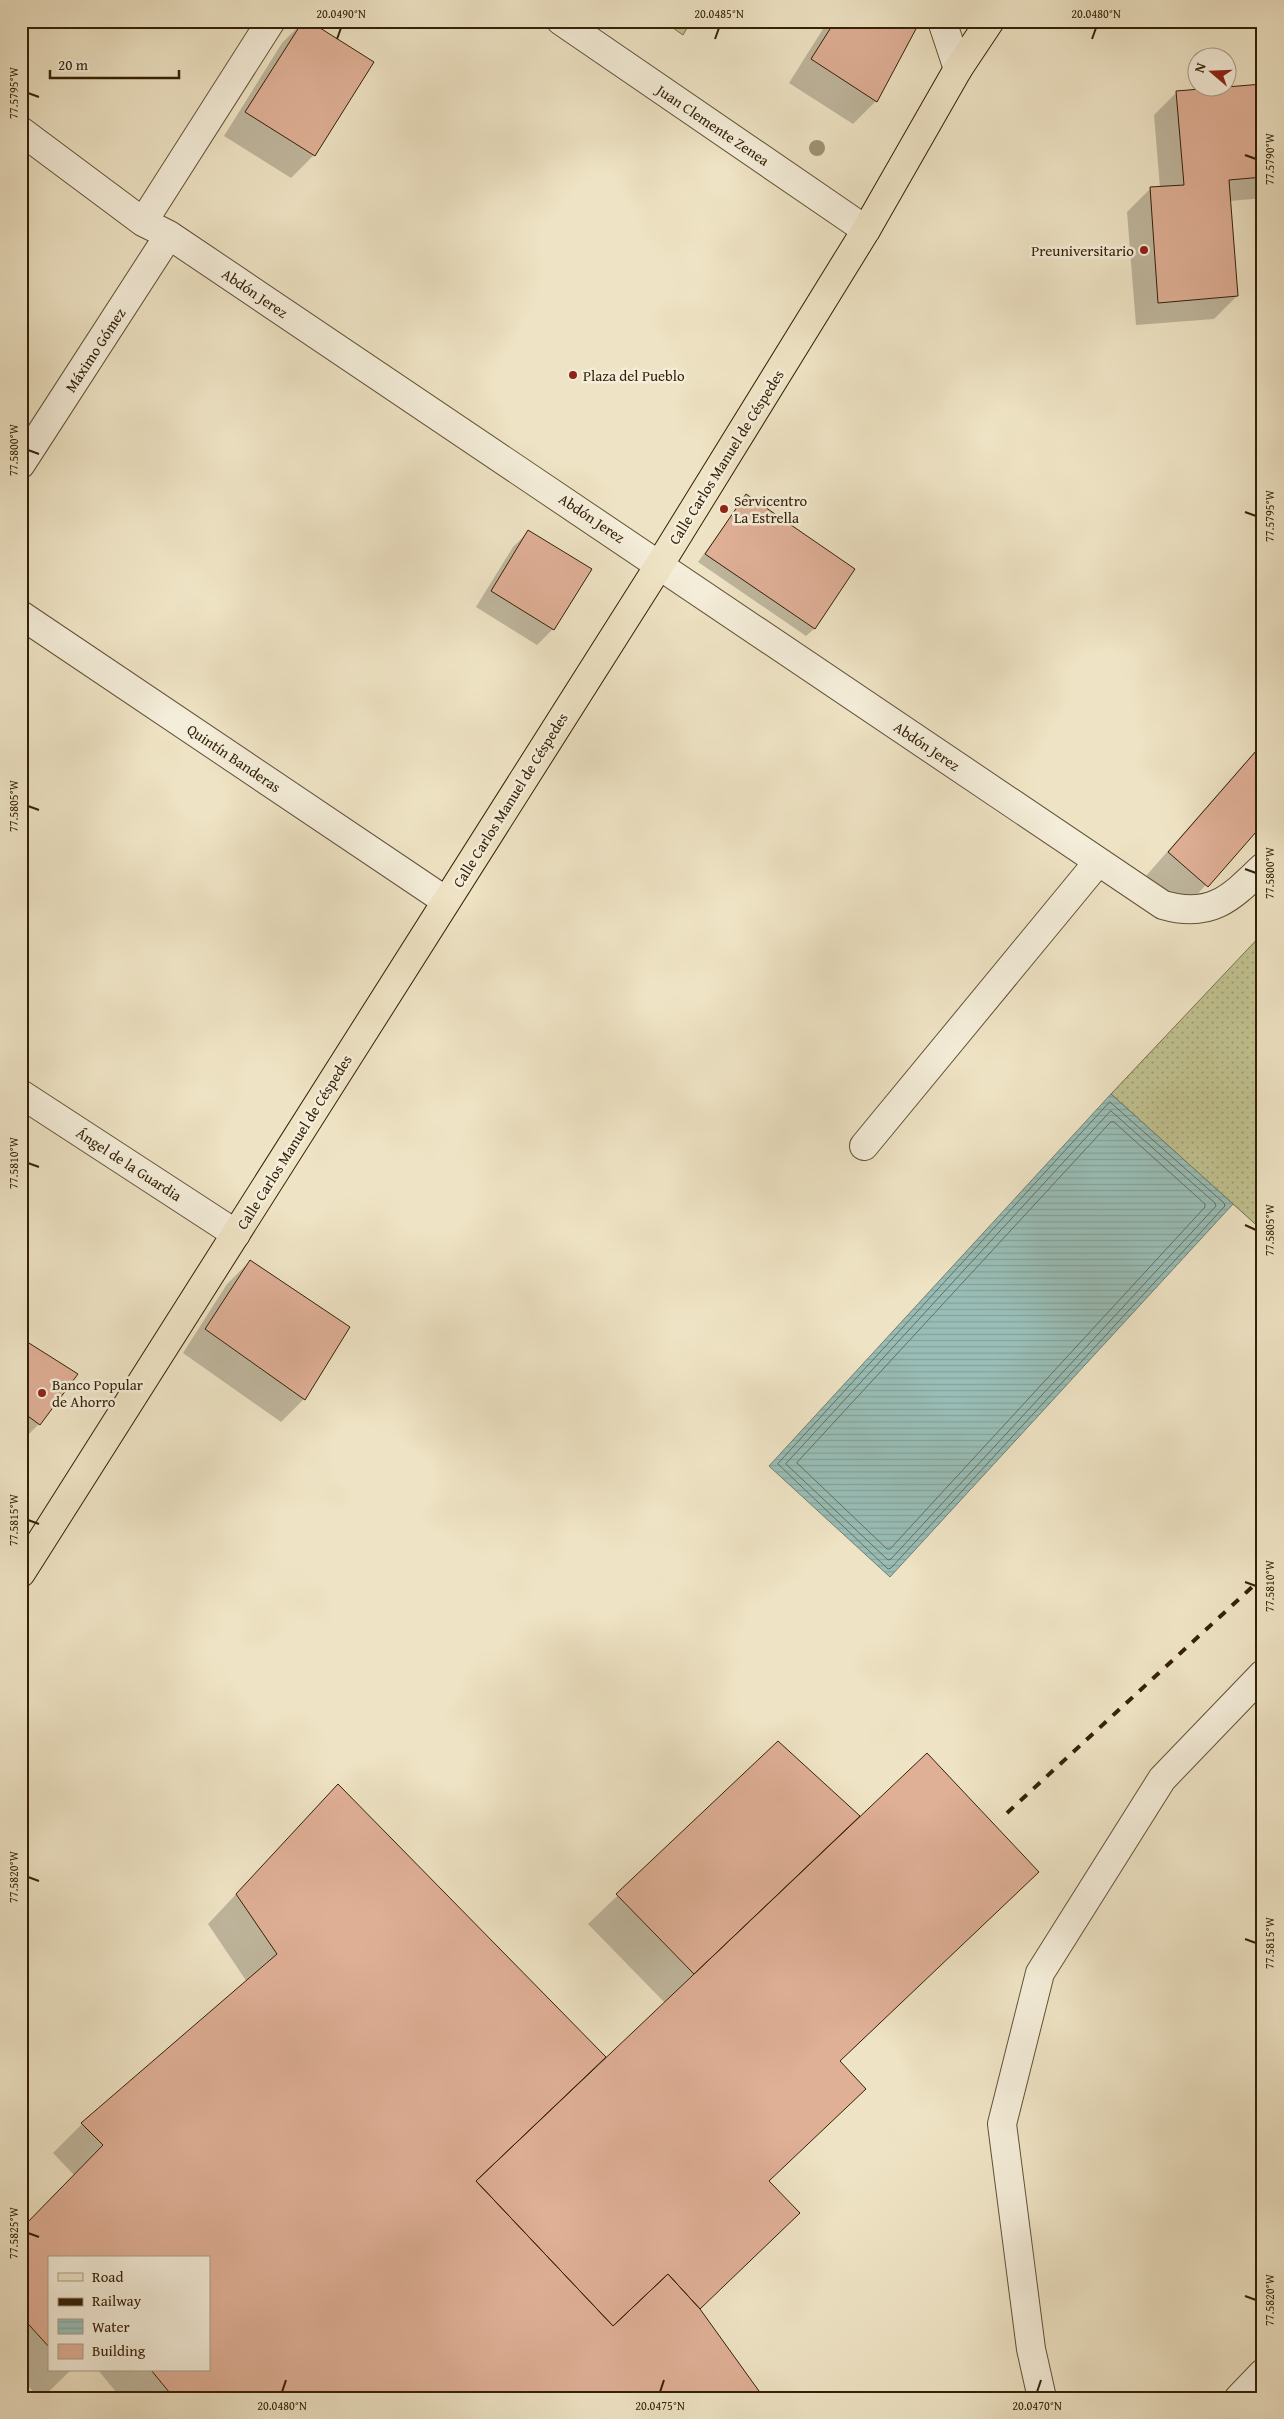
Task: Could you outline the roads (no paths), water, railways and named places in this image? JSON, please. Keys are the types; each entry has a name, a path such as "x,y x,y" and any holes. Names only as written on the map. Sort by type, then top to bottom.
{"main road":[{"name":"Calle Carlos Manuel de Céspedes","path":"21,1573 660,564 866,230 958,69 990,21"}],"street":[{"path":"144,222 271,21"},
{"name":"Juan Clemente Zenea","path":"561,21 866,230"},
{"path":"942,21 958,69"},
{"name":"Abdón Jerez","path":"21,131 144,222 169,235 660,564 1163,905 1190,910 1218,905 1238,890 1263,866"},
{"name":"Máximo Gómez","path":"21,464 169,235"},
{"name":"Quintín Banderas","path":"21,615 446,901"},
{"path":"864,1146 1098,862"},
{"name":"Ángel de la Guardia","path":"21,1094 236,1234"},
{"path":"1042,2398 1031,2349 1002,2124 1040,1973 1162,1779 1263,1674"},
{"path":"1239,2398 1263,2373"}],"water":[{"path":"1111,1094 1233,1204 890,1577 769,1466"}],"railway":[{"path":"1007,1813 1263,1577"}],"place":[{"name":"Preuniversitario","path":"1144,250"},
{"name":"Plaza del Pueblo","path":"573,375"},
{"name":"Servicentro La Estrella","path":"724,509"},
{"name":"Banco Popular de Ahorro","path":"42,1393"}]}
